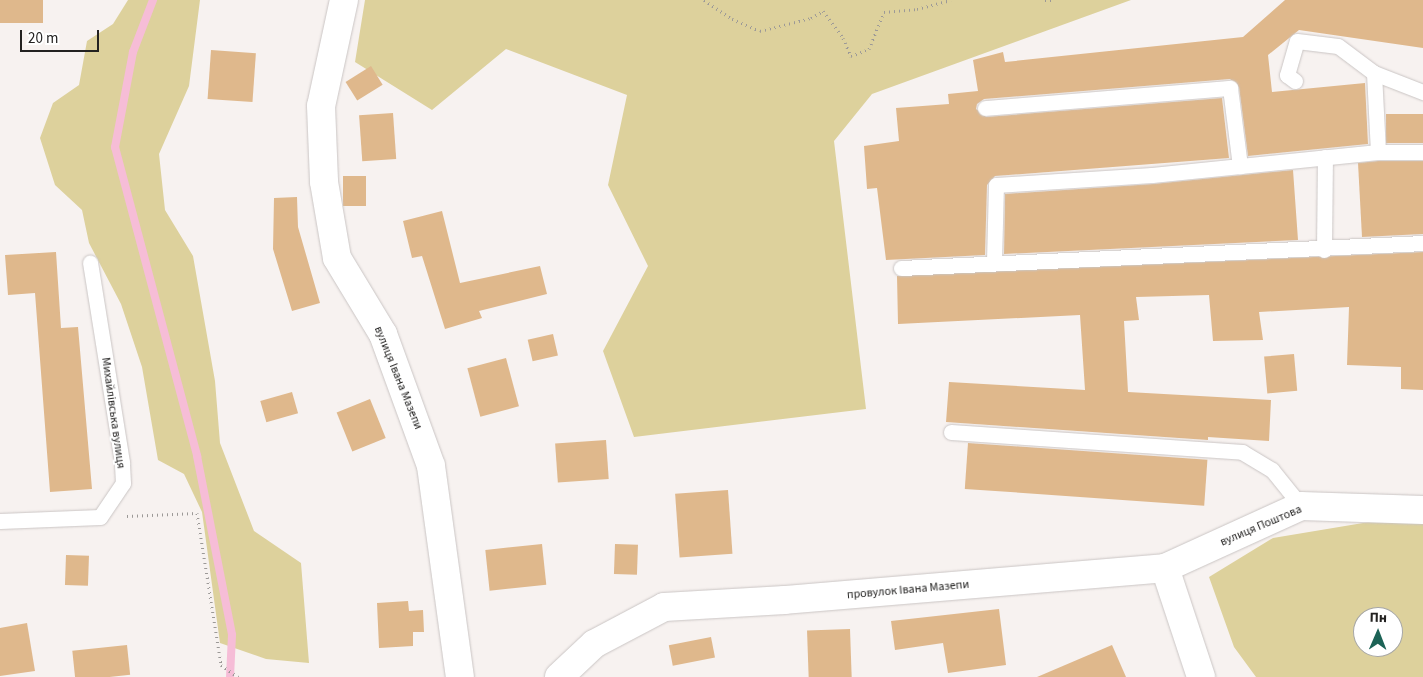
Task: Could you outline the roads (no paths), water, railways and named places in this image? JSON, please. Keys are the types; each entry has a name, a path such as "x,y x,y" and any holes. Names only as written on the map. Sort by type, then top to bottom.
{"street":[{"name":"вулиця Івана Мазепи","path":"344,0 321,106 324,182 337,258 383,334 432,466 460,677"},
{"name":"вулиця Поштова","path":"1165,568 1301,506 1423,510"},
{"name":"провулок Івана Мазепи","path":"559,677 594,644 664,607 785,600 1165,568"},
{"path":"1165,568 1201,677"}],"lane":[{"path":"1295,81 1287,74 1297,41 1338,46 1374,73 1423,92"},
{"path":"1374,73 1378,152"},
{"path":"985,108 1230,88 1240,166"},
{"path":"994,261 996,185 1240,166 1378,152 1423,152"},
{"path":"1324,250 1325,157"},
{"path":"901,268 994,261 1324,250 1423,244"},
{"name":"Михайлівська вулиця","path":"0,521 100,517 122,483 122,462 90,263"},
{"path":"951,432 1242,452 1272,470 1301,506"}],"waterway":[{"path":"153,0 133,52 115,147 197,456 232,635 230,677"}]}
